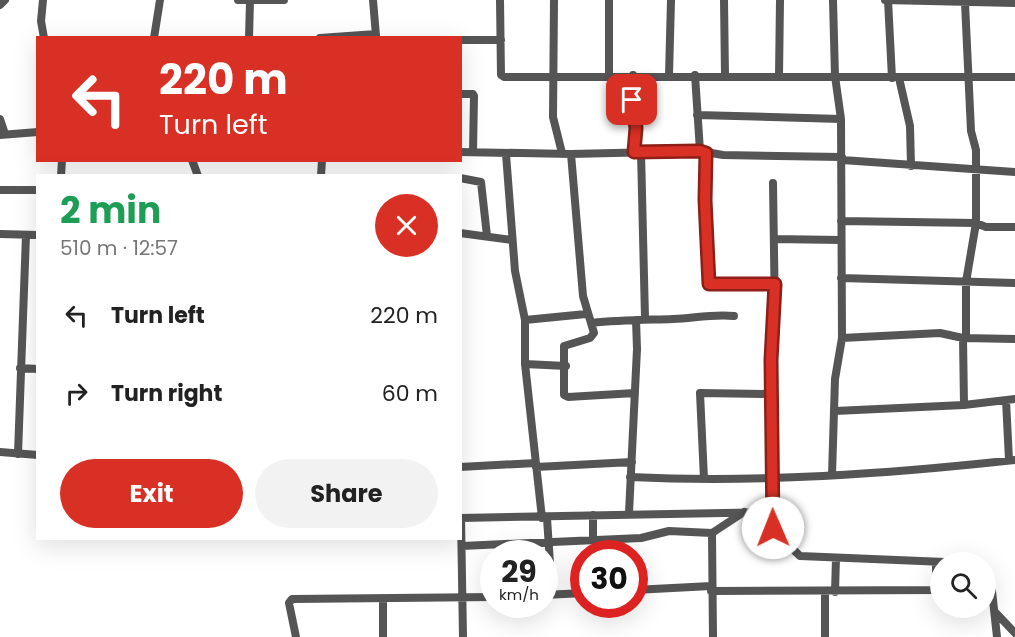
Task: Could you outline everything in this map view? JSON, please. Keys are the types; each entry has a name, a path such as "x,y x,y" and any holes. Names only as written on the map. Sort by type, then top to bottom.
{"street":[{"path":"0,5 5,0"},
{"path":"43,0 41,21 44,36"},
{"path":"154,36 160,0"},
{"path":"238,0 284,0"},
{"path":"373,0 376,36"},
{"path":"500,0 502,76 1015,77"},
{"path":"554,0 553,117 566,153 586,314 592,323 594,333 591,338 564,346 565,397 635,393"},
{"path":"609,0 609,75"},
{"path":"669,75 671,0"},
{"path":"724,0 725,75"},
{"path":"779,76 780,0"},
{"path":"832,475 835,380 842,338 841,119 835,76 833,0"},
{"path":"911,166 910,126 896,78 886,0 1015,3"},
{"path":"249,36 250,1"},
{"path":"964,405 966,282 976,223 976,150 971,131 965,3"},
{"path":"462,40 501,40"},
{"path":"633,75 632,100 638,152 645,318"},
{"path":"695,75 697,115 703,152 709,284 775,284"},
{"path":"462,94 473,94 474,96 473,152"},
{"path":"697,115 841,119"},
{"path":"0,119 3,135 36,132"},
{"path":"462,152 506,154 703,152 842,159 911,166 1015,172"},
{"path":"506,154 512,240 525,320 525,364 536,465 548,540"},
{"path":"462,178 481,182 487,236"},
{"path":"773,183 775,284 772,479 775,532 798,555 930,562"},
{"path":"0,190 36,190"},
{"path":"841,221 976,223 986,227 1015,227"},
{"path":"462,233 512,240"},
{"path":"0,234 36,235"},
{"path":"18,454 26,235"},
{"path":"774,239 841,240"},
{"path":"841,278 1015,283"},
{"path":"525,320 586,314"},
{"path":"592,323 645,318 671,319 709,314 735,316"},
{"path":"629,513 636,320"},
{"path":"842,338 940,333 965,338 1015,339"},
{"path":"525,364 566,366"},
{"path":"20,368 36,369"},
{"path":"704,479 700,393 772,394"},
{"path":"835,411 964,405 1015,399"},
{"path":"630,477 772,479 923,471 1012,460 1006,400"},
{"path":"0,452 36,455"},
{"path":"462,467 632,462"},
{"path":"593,515 593,540 641,538 669,531 712,533 745,512"},
{"path":"462,518 773,512"},
{"path":"712,533 713,637"},
{"path":"462,540 463,637"},
{"path":"462,546 480,545"},
{"path":"835,592 836,558"},
{"path":"648,590 825,592 930,590"},
{"path":"825,592 825,637"},
{"path":"296,637 289,603 292,599 480,598"},
{"path":"383,599 383,637"},
{"path":"996,613 1015,633"},
{"path":"995,618 997,637"}],"route":[{"path":"632,100 636,128 634,152 700,151 706,153 706,245 709,284 775,284 771,360 773,528"}]}
